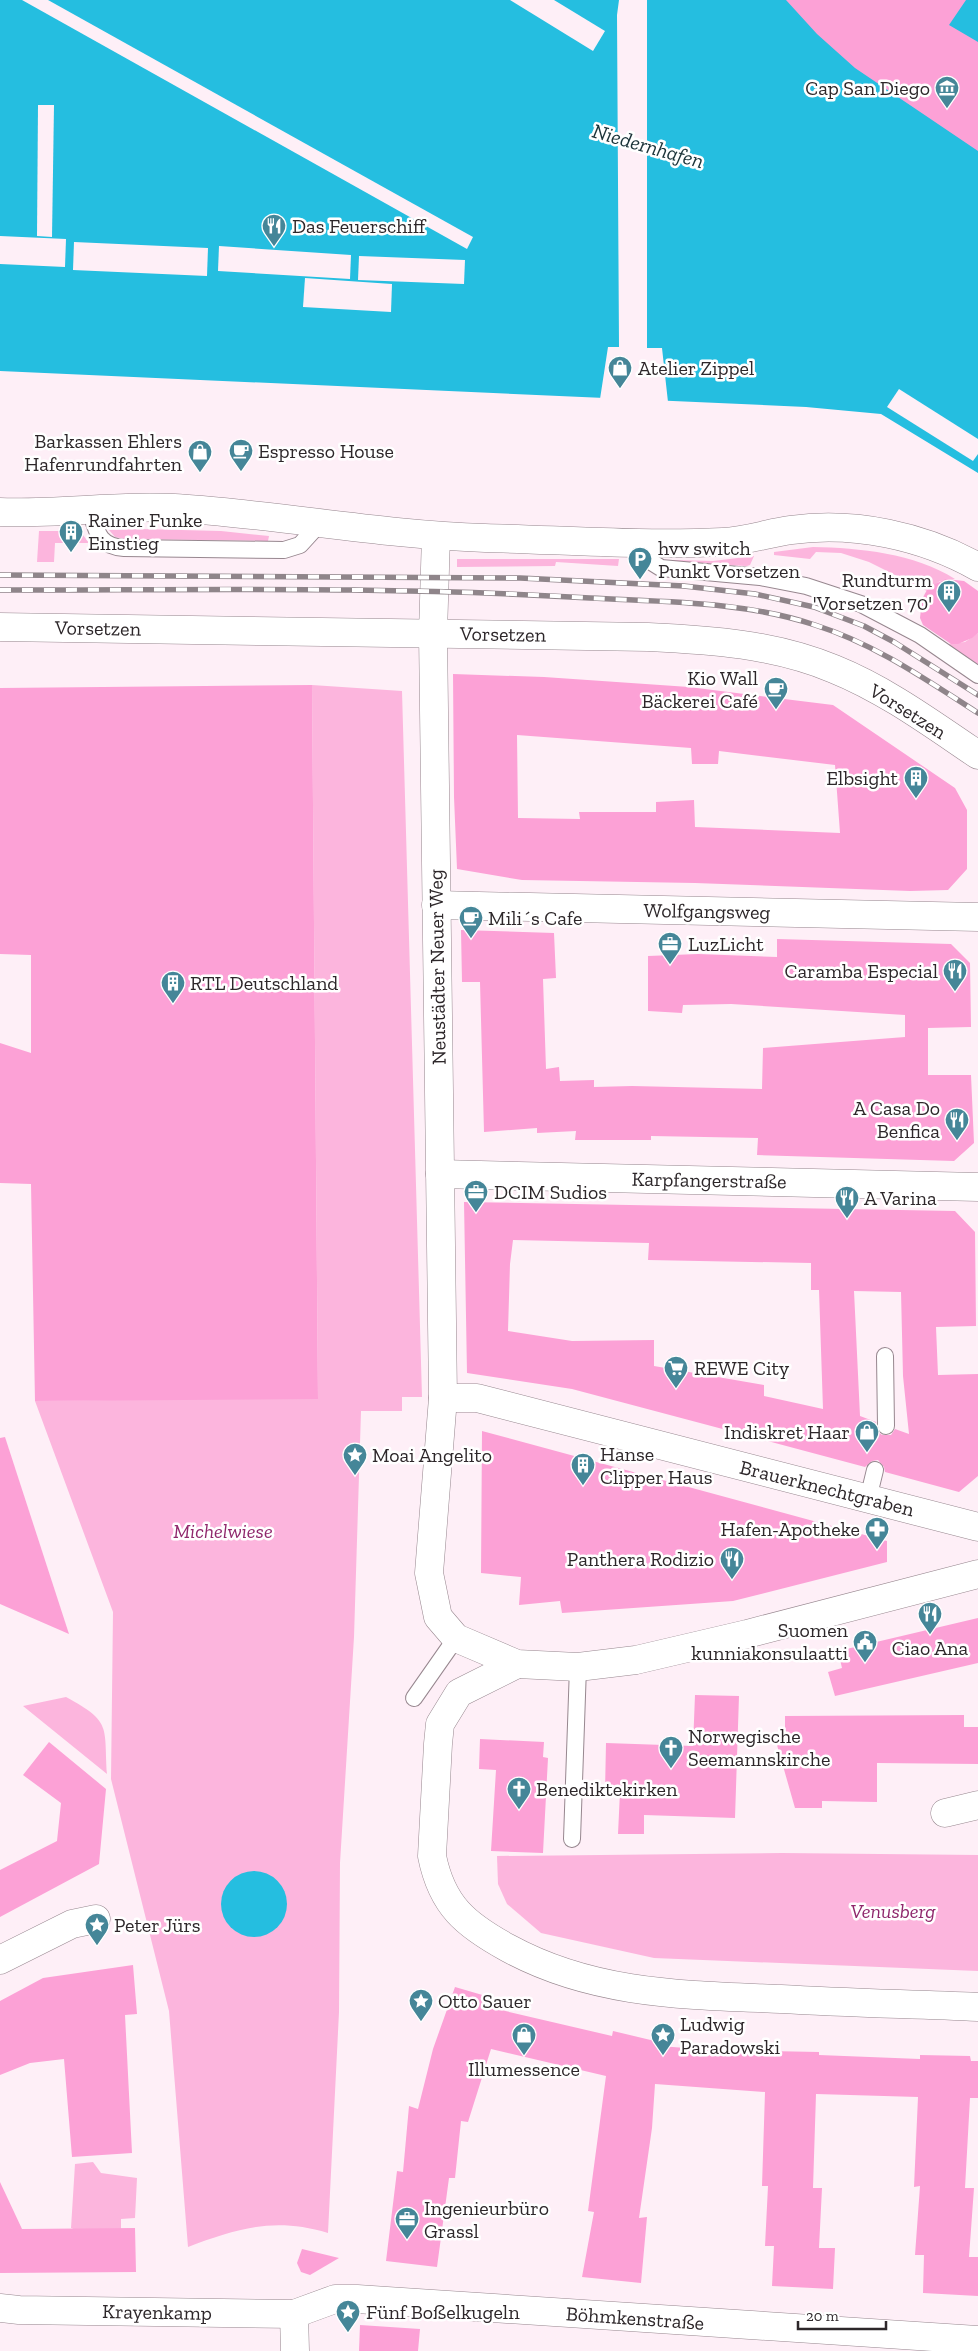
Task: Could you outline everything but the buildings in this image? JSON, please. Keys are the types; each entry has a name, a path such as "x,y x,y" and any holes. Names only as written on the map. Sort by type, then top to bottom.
{"street":[{"path":"0,512 185,508 436,536 633,542 725,542 791,530 837,528 901,536 933,546 978,567"},
{"name":"Neustädter Neuer Weg","path":"436,536 433,633 443,1398 429,1573 438,1617 456,1638"},
{"name":"Vorsetzen","path":"0,627 648,637 729,642 771,649 834,669 867,685 978,755"},
{"name":"Wolfgangsweg","path":"436,905 978,917"},
{"name":"Karpfangerstraße","path":"440,1174 978,1187"},
{"name":"Brauerknechtgraben","path":"443,1398 477,1398 978,1527"},
{"path":"456,1638 517,1664 578,1667 636,1660 710,1643 978,1574"},
{"path":"517,1664 459,1693 440,1724 432,1856 440,1886 456,1911 467,1923 516,1952 564,1974 587,1980 675,1994 978,2007"},
{"path":"945,1813 978,1805"},
{"path":"0,1960 72,1924 96,1919"},
{"name":"Böhmkenstraße","path":"294,2314 335,2299 357,2299 978,2340"},
{"name":"Krayenkamp","path":"10,2309 294,2314"},
{"path":"294,2314 295,2351"}],"lane":[{"path":"90,510 100,538 106,544 124,548 284,550 300,545 321,522"},
{"path":"633,542 645,558 661,568 760,577 806,586 861,604 920,636 978,675"},
{"path":"885,1356 886,1426"},
{"path":"868,1499 875,1470"},
{"path":"414,1698 456,1638"},
{"path":"572,1839 578,1667"}],"green space":[{"path":"109,530 221,531 269,536 268,541 124,539 115,537"},
{"path":"39,531 80,531 89,543 55,543 54,562 37,562"},
{"path":"813,547 868,551 904,558 939,570 955,579 940,581 927,591 869,562 841,553 816,552 810,559 774,555 774,552"},
{"path":"754,556 750,565 747,566 672,563 673,560 713,561"},
{"path":"457,559 619,559 618,566 556,562 555,566 457,567"},
{"path":"978,633 978,666 948,644 965,642"},
{"name":"Michelwiese","path":"312,685 402,691 422,1397 402,1397 402,1411 361,1411 354,1637 340,1863 339,2012 328,2233 309,2228 274,2225 240,2230 188,2247 169,2011 111,1779 113,1612 35,1401 318,1397"},
{"path":"66,1697 91,1713 103,1727 107,1774 23,1706"},
{"name":"Venusberg","path":"782,1853 978,1855 978,1971 654,1958 541,1933 507,1904 498,1884 497,1856"},
{"path":"93,2162 101,2173 137,2178 135,2218 121,2219 121,2229 76,2230 71,2228 75,2164"}],"water":[{"name":"Niedernhafen","path":"0,0 978,0 978,473 881,414 806,407 0,371"},
{"path":"247,1871 261,1871 273,1876 282,1885 287,1897 285,1917 278,1928 261,1937 247,1937 235,1932 226,1923 221,1911 221,1897 226,1885 235,1876"}],"pier":[{"path":"22,0 48,0 473,237 467,249"},
{"path":"510,0 554,0 605,31 593,51"},
{"path":"619,0 647,0 647,348 662,348 668,402 600,399 608,347 619,347 617,15"},
{"path":"38,105 54,105 52,237 37,236"},
{"path":"0,236 66,239 65,267 0,264"},
{"path":"74,242 208,248 207,276 73,270"},
{"path":"219,246 351,255 350,279 218,271"},
{"path":"359,256 465,260 464,284 358,280"},
{"path":"305,278 392,284 391,312 303,307"},
{"path":"899,389 978,439 978,454 973,461 887,407"}],"railway":[{"path":"0,575 520,578 684,586 755,594 814,607 864,626 894,642 978,695"},
{"path":"0,590 369,590 516,594 675,602 732,607 788,617 815,625 858,642 899,663 978,713"}],"place":[{"name":"Cap San Diego","path":"947,109"},
{"name":"Das Feuerschiff","path":"274,247"},
{"name":"Atelier Zippel","path":"620,389"},
{"name":"Espresso House","path":"241,472"},
{"name":"Barkassen Ehlers Hafenrundfahrten","path":"200,473"},
{"name":"Rainer Funke Einstieg","path":"71,553"},
{"name":"hvv switch Punkt Vorsetzen","path":"640,580"},
{"name":"Rundturm 'Vorsetzen 70'","path":"949,613"},
{"name":"Kio Wall Bäckerei Café","path":"776,710"},
{"name":"Elbsight","path":"916,799"},
{"name":"Mili´s Cafe","path":"471,939"},
{"name":"LuzLicht","path":"670,965"},
{"name":"Caramba Especial","path":"955,992"},
{"name":"RTL Deutschland","path":"173,1004"},
{"name":"A Casa Do Benfica","path":"957,1141"},
{"name":"DCIM Sudios","path":"476,1213"},
{"name":"A Varina","path":"847,1219"},
{"name":"REWE City","path":"676,1389"},
{"name":"Indiskret Haar","path":"867,1453"},
{"name":"Moai Angelito","path":"355,1476"},
{"name":"Hanse Clipper Haus","path":"583,1486"},
{"name":"Hafen-Apotheke","path":"877,1550"},
{"name":"Panthera Rodizio","path":"732,1580"},
{"name":"Ciao Ana","path":"930,1635"},
{"name":"Suomen kunniakonsulaatti","path":"865,1663"},
{"name":"Norwegische Seemannskirche","path":"671,1769"},
{"name":"Benediktekirken","path":"519,1810"},
{"name":"Peter Jürs","path":"97,1946"},
{"name":"Otto Sauer","path":"421,2022"},
{"name":"Illumessence","path":"524,2056"},
{"name":"Ludwig Paradowski","path":"663,2056"},
{"name":"Ingenieurbüro Grassl","path":"407,2240"},
{"name":"Fünf Boßelkugeln","path":"348,2333"}]}
